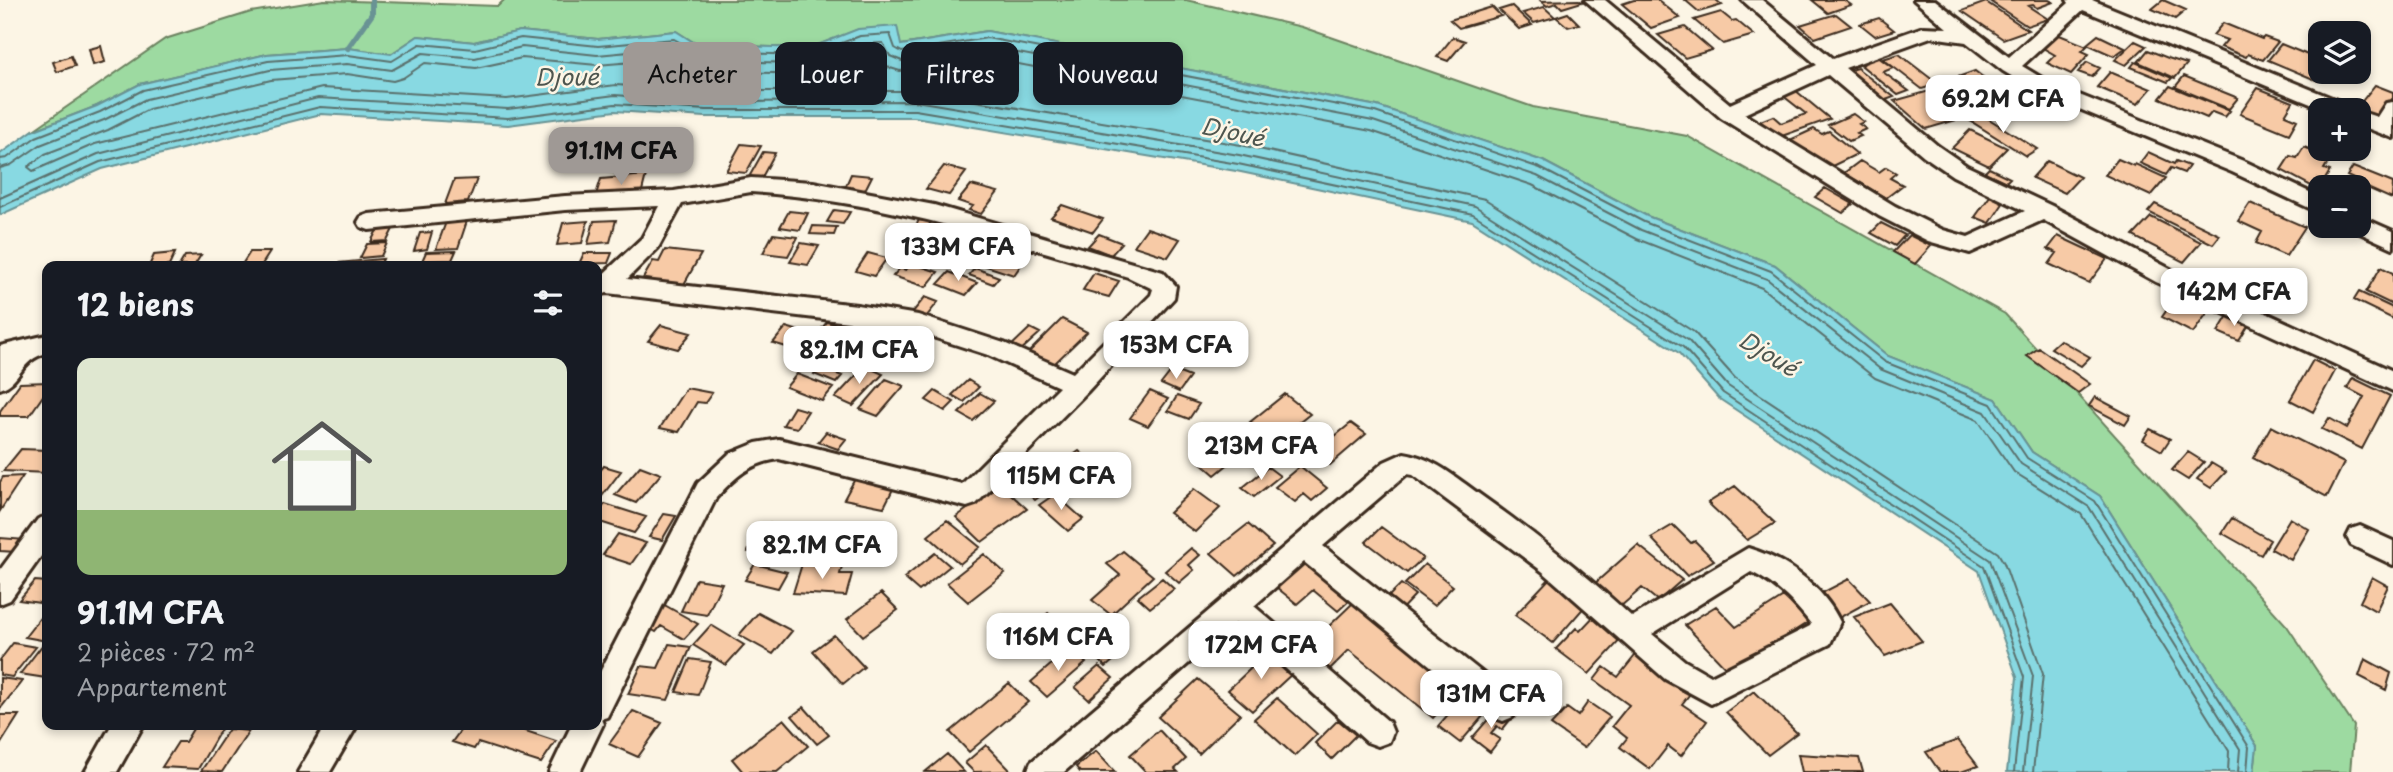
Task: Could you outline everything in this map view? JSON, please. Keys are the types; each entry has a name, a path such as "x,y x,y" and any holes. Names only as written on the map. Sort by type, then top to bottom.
{"street":[{"path":"1594,0 1728,113 1886,211 1936,236 1970,245 2044,211"},
{"path":"1751,0 1931,151 1960,171 2044,211 2164,276 2393,382"},
{"path":"2010,67 2078,1 2313,98"},
{"path":"1927,4 1930,31"},
{"path":"1927,4 2010,67 2055,93 2239,167 2308,200"},
{"path":"1728,113 1830,67 1930,31 1972,37"},
{"path":"2387,129 2393,108"},
{"path":"369,222 565,203 674,198 751,185 813,189 934,212 1155,278 1165,286 1162,298 967,496 779,449 755,451 730,464 707,491 602,696"},
{"path":"602,286 650,243 674,198"},
{"path":"2371,230 2393,240"},
{"path":"602,286 857,314 918,324 996,349 1078,385"},
{"path":"0,355 36,346"},
{"path":"0,380 36,346"},
{"path":"1042,772 1393,469 1404,463 1420,466 1568,576 1631,632 1698,686 1711,691 1820,635 1826,622 1818,608 1777,573 1758,562 1748,560 1631,632"},
{"path":"0,592 42,534"},
{"path":"2360,537 2393,554"},
{"path":"1303,546 1503,707"},
{"path":"1234,606 1378,732"},
{"path":"100,772 125,730"},
{"path":"313,772 339,730"},
{"path":"564,772 585,730"}],"green space":[{"path":"324,0 498,6 504,0 1186,0 1302,27 1533,107 1687,136 2005,314 2287,626 2354,726 2350,772 2254,772 2257,746 2100,496 2032,452 1996,399 1888,356 1775,265 1647,216 1543,161 1377,106 1183,69 1183,42 1044,42 987,31 919,42 901,42 901,45 859,29 825,42 775,42 775,47 761,47 761,42 693,42 676,31 598,39 520,31 474,42 418,36 391,54 348,48 267,54 140,84 97,106 32,131 165,39 251,12"}],"water":[{"name":"Djoué","path":"897,26 901,45 901,105 1019,105 1019,42 919,42 987,31 1044,42 1033,42 1033,105 1183,105 1183,69 1377,106 1543,161 1647,216 1775,265 1888,356 1996,399 2032,452 2100,496 2257,746 2254,772 2007,772 2017,677 1979,571 1718,398 1679,353 1472,221 1236,171 914,117 705,117 615,111 508,125 321,114 102,169 0,215 0,154 32,131 97,106 140,84 267,54 348,48 391,54 418,36 474,42 520,31 598,39 676,31 693,42 623,42 623,105 761,105 761,47 775,47 775,105 887,105 887,42 825,42 858,29"}],"building":[{"path":"1634,0 1658,0 1680,18 1651,28 1622,4"},
{"path":"1685,0 1716,0 1722,5 1699,12"},
{"path":"1812,0 1844,0 1851,5 1828,13"},
{"path":"2163,0 2186,10 2175,19 2152,9"},
{"path":"1541,1 1582,2 1562,8 1557,3 1547,6"},
{"path":"1986,2 2028,30 2003,39 1962,11"},
{"path":"1991,2 2053,2 2037,8 2028,6 2048,19 2027,26"},
{"path":"1512,6 1532,25 1519,29 1499,10"},
{"path":"1492,7 1501,16 1459,28 1450,20"},
{"path":"1544,7 1555,17 1534,23 1523,13"},
{"path":"1721,12 1754,35 1723,44 1694,20"},
{"path":"1568,13 1579,24 1568,27 1556,17"},
{"path":"1836,14 1851,26 1815,38 1800,25"},
{"path":"1879,18 1894,30 1875,36 1860,24"},
{"path":"2223,23 2262,39 2264,37 2278,42 2263,60 2248,54 2246,57 2221,47 2227,40 2213,35"},
{"path":"1685,27 1712,50 1685,58 1658,35"},
{"path":"2057,34 2087,46 2082,51 2089,54 2071,74 2047,63 2055,55 2043,48"},
{"path":"2098,35 2125,48 2114,56 2087,44"},
{"path":"1453,37 1465,41 1448,61 1437,57"},
{"path":"2135,41 2146,46 2126,65 2115,60"},
{"path":"2281,44 2308,55 2308,77 2268,60"},
{"path":"101,46 105,62 93,65 89,49"},
{"path":"2148,50 2187,64 2175,78 2138,62"},
{"path":"1899,54 1938,84 1922,89 1883,59"},
{"path":"71,56 75,66 57,72 53,62"},
{"path":"1878,57 1893,68 1883,72 1909,91 1898,95 1862,66 1866,61"},
{"path":"2087,62 2100,68 2092,77 2078,72"},
{"path":"2135,62 2172,78 2168,82 2131,67"},
{"path":"1857,68 1894,97 1883,101 1846,71"},
{"path":"1975,71 1989,82 1955,94 1941,83"},
{"path":"2110,72 2151,89 2138,104 2097,87"},
{"path":"2184,76 2238,98 2229,109 2175,87"},
{"path":"2375,85 2393,92 2393,98 2376,119 2371,117 2371,98 2365,98"},
{"path":"2170,86 2230,111 2225,117 2212,112 2207,118 2160,98"},
{"path":"2258,88 2293,102 2285,115 2297,120 2289,134 2240,114"},
{"path":"1795,90 1830,119 1779,137 1760,121 1773,116 1781,123 1806,114 1782,95"},
{"path":"1933,90 1966,117 1926,129 1894,101"},
{"path":"1853,114 1864,122 1859,124 1866,129 1857,133 1861,136 1849,141 1828,125"},
{"path":"1981,114 2037,149 2026,156 1969,120"},
{"path":"1814,129 1822,134 1829,131 1857,154 1828,168 1790,140"},
{"path":"1970,130 2007,148 1989,166 1952,148"},
{"path":"741,144 761,146 746,173 726,171"},
{"path":"2304,147 2308,149 2308,161 2329,161 2324,169 2330,171 2328,175 2308,175 2308,184 2281,170 2290,156 2297,158"},
{"path":"763,152 775,153 761,179 749,177"},
{"path":"2148,152 2174,164 2176,161 2189,166 2184,173 2171,168 2166,175 2140,163"},
{"path":"2118,159 2166,178 2151,196 2105,175"},
{"path":"1860,161 1879,172 1886,167 1896,173 1890,178 1903,185 1886,198 1844,173"},
{"path":"2047,161 2080,177 2065,193 2032,178"},
{"path":"944,166 966,172 949,195 926,189"},
{"path":"2353,167 2393,183 2392,199 2371,190 2371,175 2348,175"},
{"path":"1989,168 2010,178 2006,182 1985,172"},
{"path":"851,174 872,176 864,192 844,190"},
{"path":"646,175 641,195 595,198 601,179"},
{"path":"477,179 468,202 445,204 454,180"},
{"path":"971,185 998,192 981,214 969,210 973,206 958,201"},
{"path":"1825,188 1853,204 1843,213 1815,197"},
{"path":"1990,196 2004,202 1990,223 1975,217"},
{"path":"2250,203 2305,227 2286,256 2256,243 2262,232 2238,221"},
{"path":"2155,204 2220,235 2213,244 2148,212"},
{"path":"1062,205 1103,219 1093,232 1051,217"},
{"path":"834,210 850,212 843,224 827,222"},
{"path":"789,211 808,213 800,230 780,227"},
{"path":"2151,217 2201,242 2184,262 2133,236"},
{"path":"616,220 610,242 588,244 594,221"},
{"path":"919,220 931,222 922,238 910,236"},
{"path":"467,221 458,248 436,249 446,222"},
{"path":"588,221 582,243 557,245 563,223"},
{"path":"1881,223 1905,235 1895,246 1871,233"},
{"path":"395,225 387,241 371,242 379,226"},
{"path":"813,226 837,227 834,235 810,234"},
{"path":"1147,228 1180,239 1168,257 1134,246"},
{"path":"432,232 427,249 414,251 420,233"},
{"path":"773,234 798,237 788,256 763,253"},
{"path":"1099,234 1122,243 1111,255 1088,246"},
{"path":"1909,235 1931,246 1915,264 1893,252"},
{"path":"2058,236 2107,259 2089,283 2049,264 2057,253 2048,249"},
{"path":"387,243 381,256 360,258 367,244"},
{"path":"801,243 819,246 808,265 790,262"},
{"path":"1013,244 1032,249 1014,275 986,266 991,259 1000,262"},
{"path":"665,250 701,254 683,286 641,282 653,261 659,262"},
{"path":"456,251 452,260 422,261 426,252"},
{"path":"250,252 270,252 264,261 244,261"},
{"path":"945,252 956,256 946,268 935,264"},
{"path":"175,253 171,261 151,261 154,255"},
{"path":"584,253 612,253 608,263 580,261"},
{"path":"868,253 887,258 874,276 856,271"},
{"path":"201,255 197,261 182,261 185,256"},
{"path":"911,263 938,272 926,287 893,276 900,268 906,270"},
{"path":"2381,267 2393,273 2393,305 2366,292"},
{"path":"975,268 999,277 993,284 969,275"},
{"path":"949,272 977,283 966,295 938,284"},
{"path":"1094,273 1119,281 1109,297 1083,290"},
{"path":"2359,292 2393,308 2393,319 2354,300"},
{"path":"2178,294 2210,309 2193,333 2162,317"},
{"path":"925,297 938,302 926,317 912,313"},
{"path":"2229,314 2250,323 2239,341 2218,332"},
{"path":"1062,319 1087,332 1052,366 1028,353"},
{"path":"827,322 846,328 829,349 810,343"},
{"path":"661,325 691,333 678,349 648,341"},
{"path":"786,327 806,333 793,349 773,343"},
{"path":"1030,328 1040,333 1019,352 1010,347"},
{"path":"862,334 875,340 855,364 831,355 841,343 851,347"},
{"path":"2060,340 2090,357 2081,366 2051,348"},
{"path":"2039,348 2090,384 2078,393 2027,356"},
{"path":"796,352 811,357 804,367 789,362"},
{"path":"2313,360 2335,371 2313,412 2290,400"},
{"path":"865,366 883,374 853,406 835,398"},
{"path":"819,367 842,376 836,383 814,374"},
{"path":"1172,370 1190,377 1179,392 1161,384"},
{"path":"797,374 833,388 822,401 786,387"},
{"path":"2353,378 2390,396 2362,449 2322,429 2329,418 2347,428 2364,397 2347,388"},
{"path":"886,379 904,386 878,416 860,409"},
{"path":"968,380 979,387 964,402 952,395"},
{"path":"42,382 42,397 29,416 0,416 0,411 20,383"},
{"path":"686,388 712,393 705,403 697,402 679,432 660,428"},
{"path":"935,391 954,402 945,411 926,400"},
{"path":"1150,391 1168,399 1148,426 1130,418"},
{"path":"980,393 994,401 973,421 959,413"},
{"path":"1285,394 1310,414 1275,442 1250,422"},
{"path":"1177,396 1199,404 1189,419 1168,411"},
{"path":"2095,397 2131,416 2125,425 2089,406"},
{"path":"794,407 808,411 797,428 783,425"},
{"path":"1351,423 1366,434 1330,465 1314,453"},
{"path":"2271,426 2344,463 2327,497 2253,458"},
{"path":"2150,429 2170,439 2162,451 2143,440"},
{"path":"826,432 846,439 838,449 818,442"},
{"path":"1291,435 1311,452 1299,461 1279,443"},
{"path":"1224,440 1242,453 1215,475 1199,461"},
{"path":"21,449 42,450 42,473 3,471"},
{"path":"1079,451 1091,462 1054,490 1041,478"},
{"path":"2188,452 2204,462 2188,480 2172,470"},
{"path":"1011,460 1047,491 1035,500 999,469"},
{"path":"2211,463 2226,472 2211,488 2197,479"},
{"path":"604,466 621,471 602,496"},
{"path":"640,466 661,474 636,503 615,495"},
{"path":"1300,466 1327,488 1312,501 1304,494 1295,502 1275,487"},
{"path":"1268,467 1280,476 1254,497 1242,488"},
{"path":"23,476 0,511 0,482 3,477"},
{"path":"856,477 895,485 884,507 844,499"},
{"path":"1001,485 1027,509 982,542 956,517"},
{"path":"1735,486 1775,523 1747,540 1708,503"},
{"path":"1194,489 1220,508 1195,532 1169,513"},
{"path":"1055,494 1083,519 1068,531 1039,505"},
{"path":"605,504 646,517 634,533 602,523 602,508"},
{"path":"664,514 676,516 662,540 649,537"},
{"path":"2232,518 2270,540 2261,555 2222,533"},
{"path":"2290,518 2309,529 2291,560 2271,549"},
{"path":"947,520 980,547 960,564 928,536"},
{"path":"759,523 809,527 798,557 748,552"},
{"path":"1248,524 1273,546 1237,576 1211,553"},
{"path":"1673,525 1691,543 1695,541 1714,560 1687,576 1651,538"},
{"path":"1381,527 1423,558 1407,573 1366,542"},
{"path":"618,534 646,543 631,564 603,555"},
{"path":"0,538 27,540 17,552 0,551"},
{"path":"1638,545 1682,580 1658,601 1642,588 1620,607 1593,585"},
{"path":"1191,548 1200,555 1189,565 1194,570 1179,583 1165,571"},
{"path":"1123,551 1153,576 1111,615 1092,600 1120,575 1107,564"},
{"path":"935,553 950,566 919,591 904,578"},
{"path":"984,554 1005,573 968,602 947,583"},
{"path":"1306,561 1352,598 1338,611 1313,590 1297,604 1276,587"},
{"path":"755,564 787,572 778,588 745,580"},
{"path":"802,564 842,566 840,574 852,574 846,596 793,593"},
{"path":"1425,564 1453,586 1434,606 1405,584"},
{"path":"2372,577 2388,586 2376,611 2360,602"},
{"path":"1162,578 1174,589 1150,608 1138,597"},
{"path":"1550,578 1587,604 1553,643 1515,615"},
{"path":"696,579 722,583 707,615 681,611"},
{"path":"1849,579 1870,601 1837,619 1816,596"},
{"path":"35,581 42,582 42,603 19,600"},
{"path":"1401,584 1415,595 1395,616 1380,605"},
{"path":"881,593 898,610 863,636 847,619"},
{"path":"1785,596 1810,621 1730,672 1685,625 1716,606 1736,627"},
{"path":"1356,600 1378,618 1375,622 1392,636 1396,632 1460,689 1433,718 1349,650 1325,674 1301,653"},
{"path":"661,603 698,624 684,639 661,626 656,632 642,624"},
{"path":"1890,603 1922,641 1885,656 1854,617"},
{"path":"758,613 792,631 773,654 739,635"},
{"path":"1048,613 1070,634 1057,645 1035,624"},
{"path":"42,615 42,640 25,637"},
{"path":"1595,615 1624,636 1589,674 1556,649 1576,628 1580,631"},
{"path":"711,625 744,645 726,665 693,645"},
{"path":"1096,630 1122,653 1106,667 1081,643"},
{"path":"834,635 864,667 843,684 813,651"},
{"path":"13,643 36,647 12,677 0,675 0,660"},
{"path":"669,644 691,647 668,700 628,694 641,666 658,668"},
{"path":"42,646 42,677 20,674"},
{"path":"1070,648 1086,663 1047,697 1031,682"},
{"path":"1269,651 1294,672 1252,711 1228,690"},
{"path":"1638,652 1693,690 1682,704 1707,721 1681,756 1668,746 1650,769 1620,747 1627,738 1612,726 1629,705 1594,680 1604,667 1618,677"},
{"path":"690,659 711,662 698,695 676,692"},
{"path":"2365,659 2391,673 2386,690 2359,676"},
{"path":"1099,666 1113,678 1089,700 1075,687"},
{"path":"0,678 22,681 0,709"},
{"path":"1198,679 1240,714 1199,754 1158,717"},
{"path":"1009,683 1028,702 969,752 950,732"},
{"path":"1754,691 1797,733 1768,755 1726,712"},
{"path":"1464,696 1477,706 1482,701 1490,708 1460,743 1438,726"},
{"path":"1277,698 1317,734 1295,756 1254,719"},
{"path":"1588,702 1610,717 1584,748 1551,725 1567,708 1578,716"},
{"path":"804,707 829,735 817,744 792,716"},
{"path":"1497,709 1511,719 1502,730 1497,726 1491,733 1500,739 1490,752 1472,738"},
{"path":"633,711 662,723 638,757 609,744"},
{"path":"0,715 19,715 0,745"},
{"path":"784,719 808,746 777,772 743,772 732,759"},
{"path":"1338,720 1356,735 1332,759 1315,743"},
{"path":"192,730 221,730 198,769 162,767 178,742 185,742"},
{"path":"228,730 249,731 222,772 201,771"},
{"path":"461,730 523,730 556,741 541,763 478,743 474,749 452,742"},
{"path":"1159,730 1186,759 1175,769 1178,772 1146,772 1130,755"},
{"path":"1958,740 1978,766 1961,772 1940,772 1926,752"},
{"path":"986,745 1011,771 974,772 965,763"},
{"path":"1096,751 1115,772 1080,772 1076,767"},
{"path":"947,754 964,772 925,772"},
{"path":"1798,754 1859,758 1863,772 1802,772"}],"waterway":[{"path":"348,48 372,14 372,0"}]}
